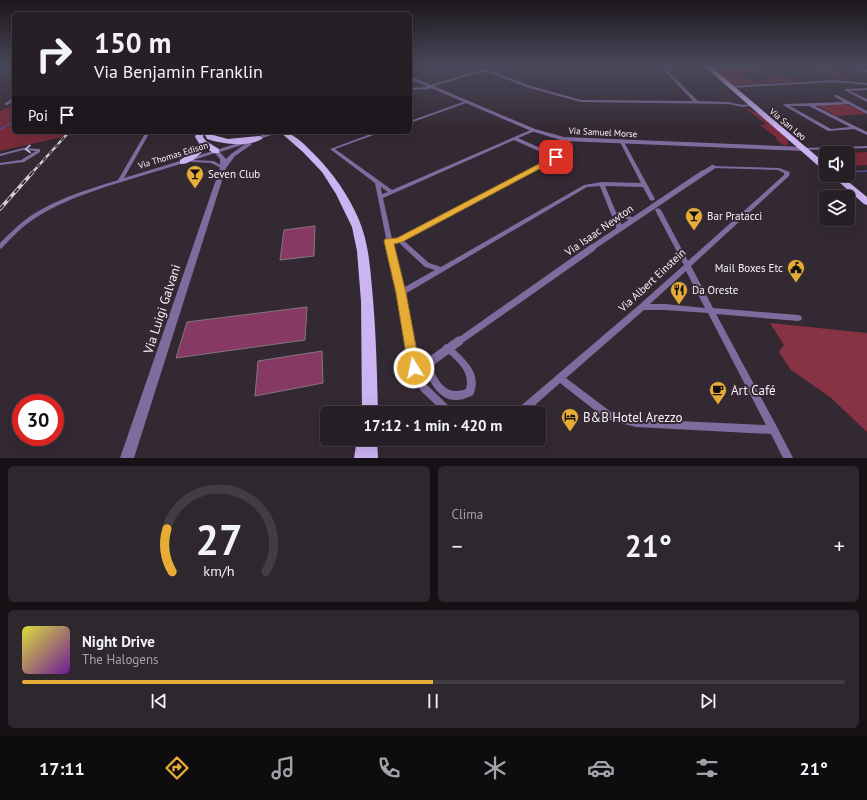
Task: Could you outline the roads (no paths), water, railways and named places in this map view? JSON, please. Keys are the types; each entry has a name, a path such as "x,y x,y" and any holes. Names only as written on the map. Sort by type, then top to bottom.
{"main road":[{"name":"Via San Leo","path":"730,87 741,100 760,112 819,162"},
{"path":"200,134 199,137 203,143 215,151"},
{"path":"207,134 206,140 215,151"},
{"path":"208,134 210,138 224,142 260,138"},
{"path":"286,134 317,161 336,187 354,220 364,259 370,324 370,406"},
{"path":"183,162 199,151 203,143"},
{"path":"843,182 867,202"},
{"path":"362,458 364,446"},
{"path":"370,446 370,458"}],"street":[{"name":"Via Samuel Morse","path":"428,87 437,89 533,130 564,139 803,149"},
{"path":"531,87 581,101 728,103 760,112"},
{"path":"682,87 698,103"},
{"path":"867,89 846,90 867,101"},
{"path":"836,96 867,113"},
{"path":"6,104 12,100"},
{"path":"728,103 741,100"},
{"path":"412,121 467,102"},
{"path":"849,103 785,105 830,130 856,128"},
{"path":"743,106 751,105"},
{"path":"810,105 867,134"},
{"path":"381,197 533,130"},
{"name":"Via Thomas Edison","path":"120,181 147,134"},
{"name":"Via Thomas Edison","path":"0,247 12,233 44,209 62,201 120,181 272,134"},
{"path":"374,134 332,149 391,192"},
{"name":"Via Luigi Galvani","path":"127,458 223,168 233,155 260,138"},
{"path":"389,241 399,240 556,157 515,138"},
{"path":"782,148 790,145 792,142 791,138 819,148"},
{"path":"622,142 652,199"},
{"path":"855,148 867,147"},
{"name":"Via Samuel Morse","path":"782,148 814,158"},
{"path":"0,155 23,149 38,150 38,152 30,158 0,164"},
{"path":"803,149 819,149"},
{"path":"814,158 815,152 819,150"},
{"path":"183,162 212,162 223,168 223,159 215,151"},
{"name":"Via Isaac Newton","path":"446,347 454,355 471,372 473,384 470,392 456,396 444,392 434,382 428,368 434,359 620,229 633,219 713,167 774,169"},
{"name":"Via Albert Einstein","path":"528,406 642,307 687,264 787,175 782,170 774,169"},
{"path":"377,182 401,293 414,368 424,388 443,406"},
{"path":"401,293 586,186 602,184 644,185"},
{"path":"602,184 620,229"},
{"path":"658,210 788,458"},
{"path":"613,213 633,219"},
{"path":"399,240 427,265 442,270"},
{"path":"642,307 798,318"},
{"path":"560,378 609,416 636,423 774,430"}],"waterway":[{"path":"0,129 12,123"},
{"path":"855,172 867,171"}],"railway":[{"path":"31,174 67,134"},
{"path":"0,209 32,173"}],"place":[{"name":"Seven Club","path":"195,189"},
{"name":"Bar Pratacci","path":"694,231"},
{"name":"Mail Boxes Etc","path":"796,283"},
{"name":"Da Oreste","path":"679,305"},
{"name":"Art Café","path":"718,405"},
{"name":"B&B Hotel Arezzo","path":"570,432"}]}
